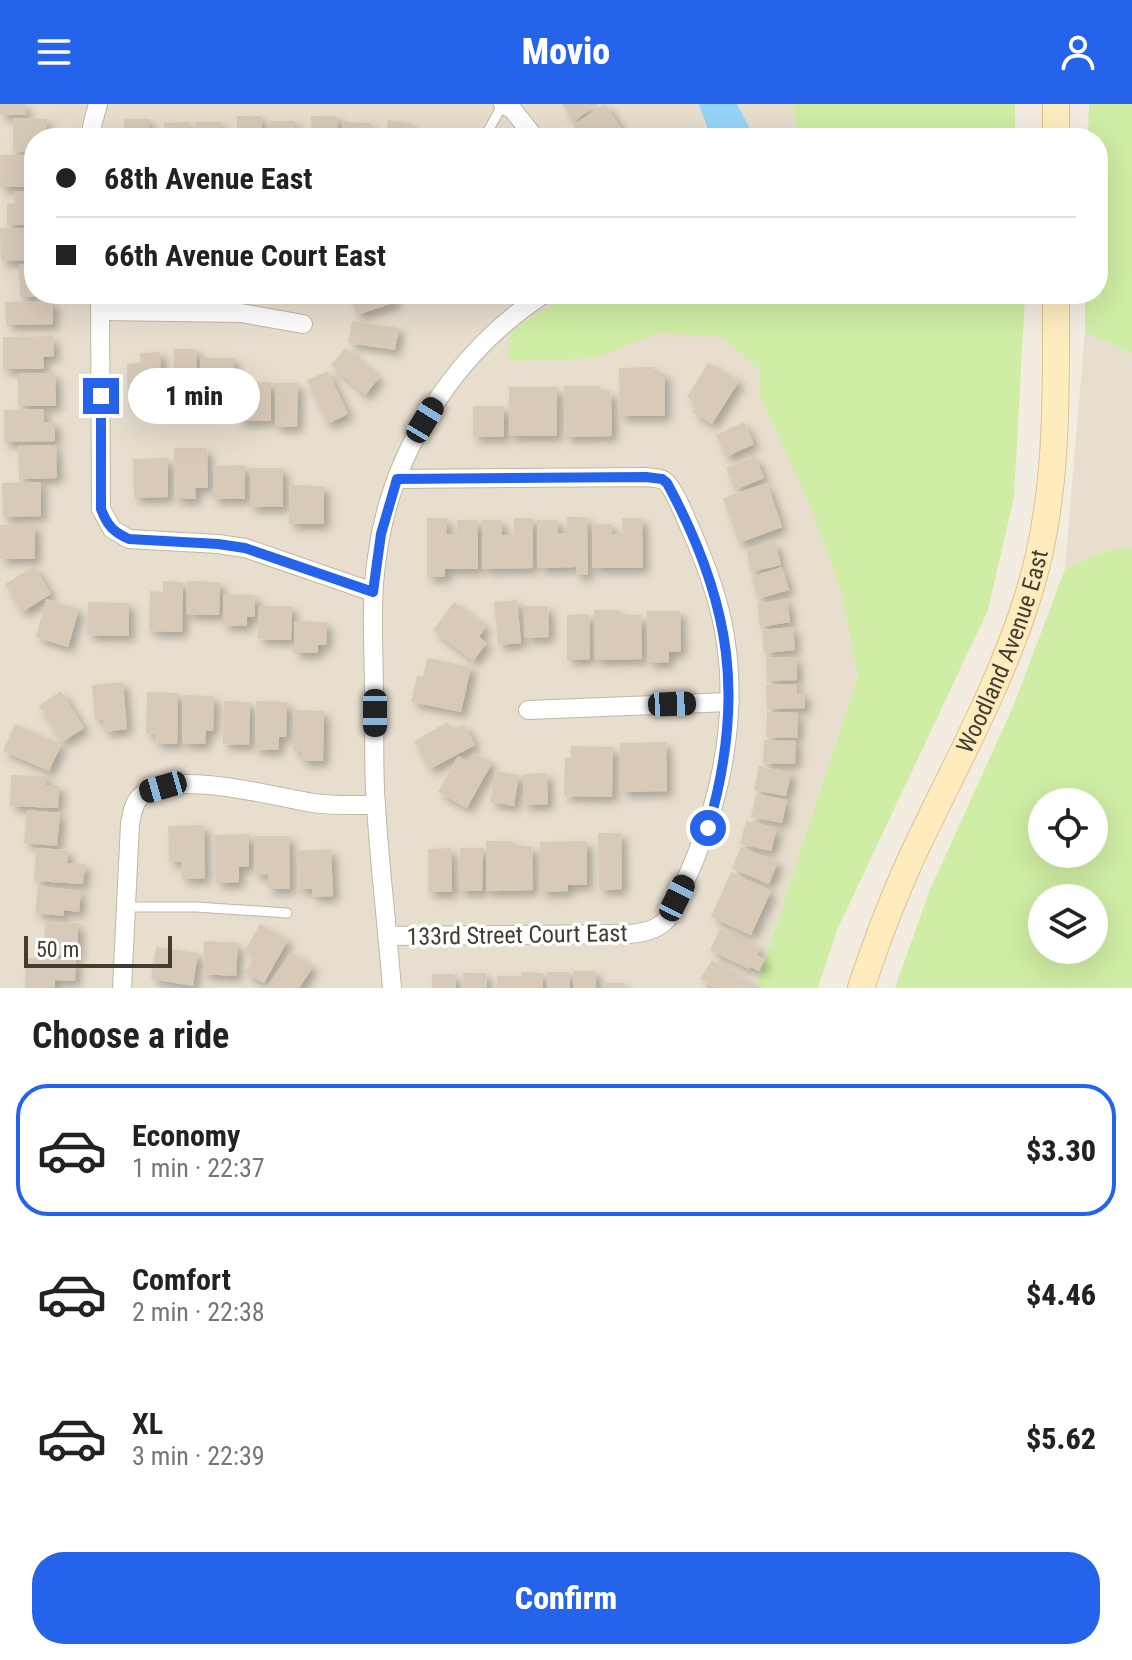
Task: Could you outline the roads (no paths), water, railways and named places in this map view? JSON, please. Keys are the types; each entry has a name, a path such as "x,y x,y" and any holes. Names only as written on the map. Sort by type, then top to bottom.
{"street":[{"path":"92,128 98,104"},
{"path":"503,104 513,110 527,128"},
{"path":"1056,104 1056,128"},
{"path":"100,304 101,509 106,522 117,534 129,539 245,548 373,592"},
{"path":"126,304 241,313 303,324"},
{"path":"392,988 376,805 373,592 381,534 397,479 425,420 460,369 507,322 531,304"},
{"name":"Woodland Avenue East","path":"861,988 890,907 993,687 1029,595 1052,482 1056,304"},
{"path":"397,479 646,477 662,479 667,483 700,549 718,604 727,645 730,702 528,710"},
{"name":"133rd Street Court East","path":"388,936 646,933 667,920 708,828 720,781 730,702"},
{"path":"122,988 130,824 134,806 141,796 178,784 205,784 314,803 376,805"}],"lane":[{"path":"490,128 503,104"},
{"path":"127,907 196,907 287,913"}],"water":[{"path":"699,104 737,104 749,128 707,128"}]}
